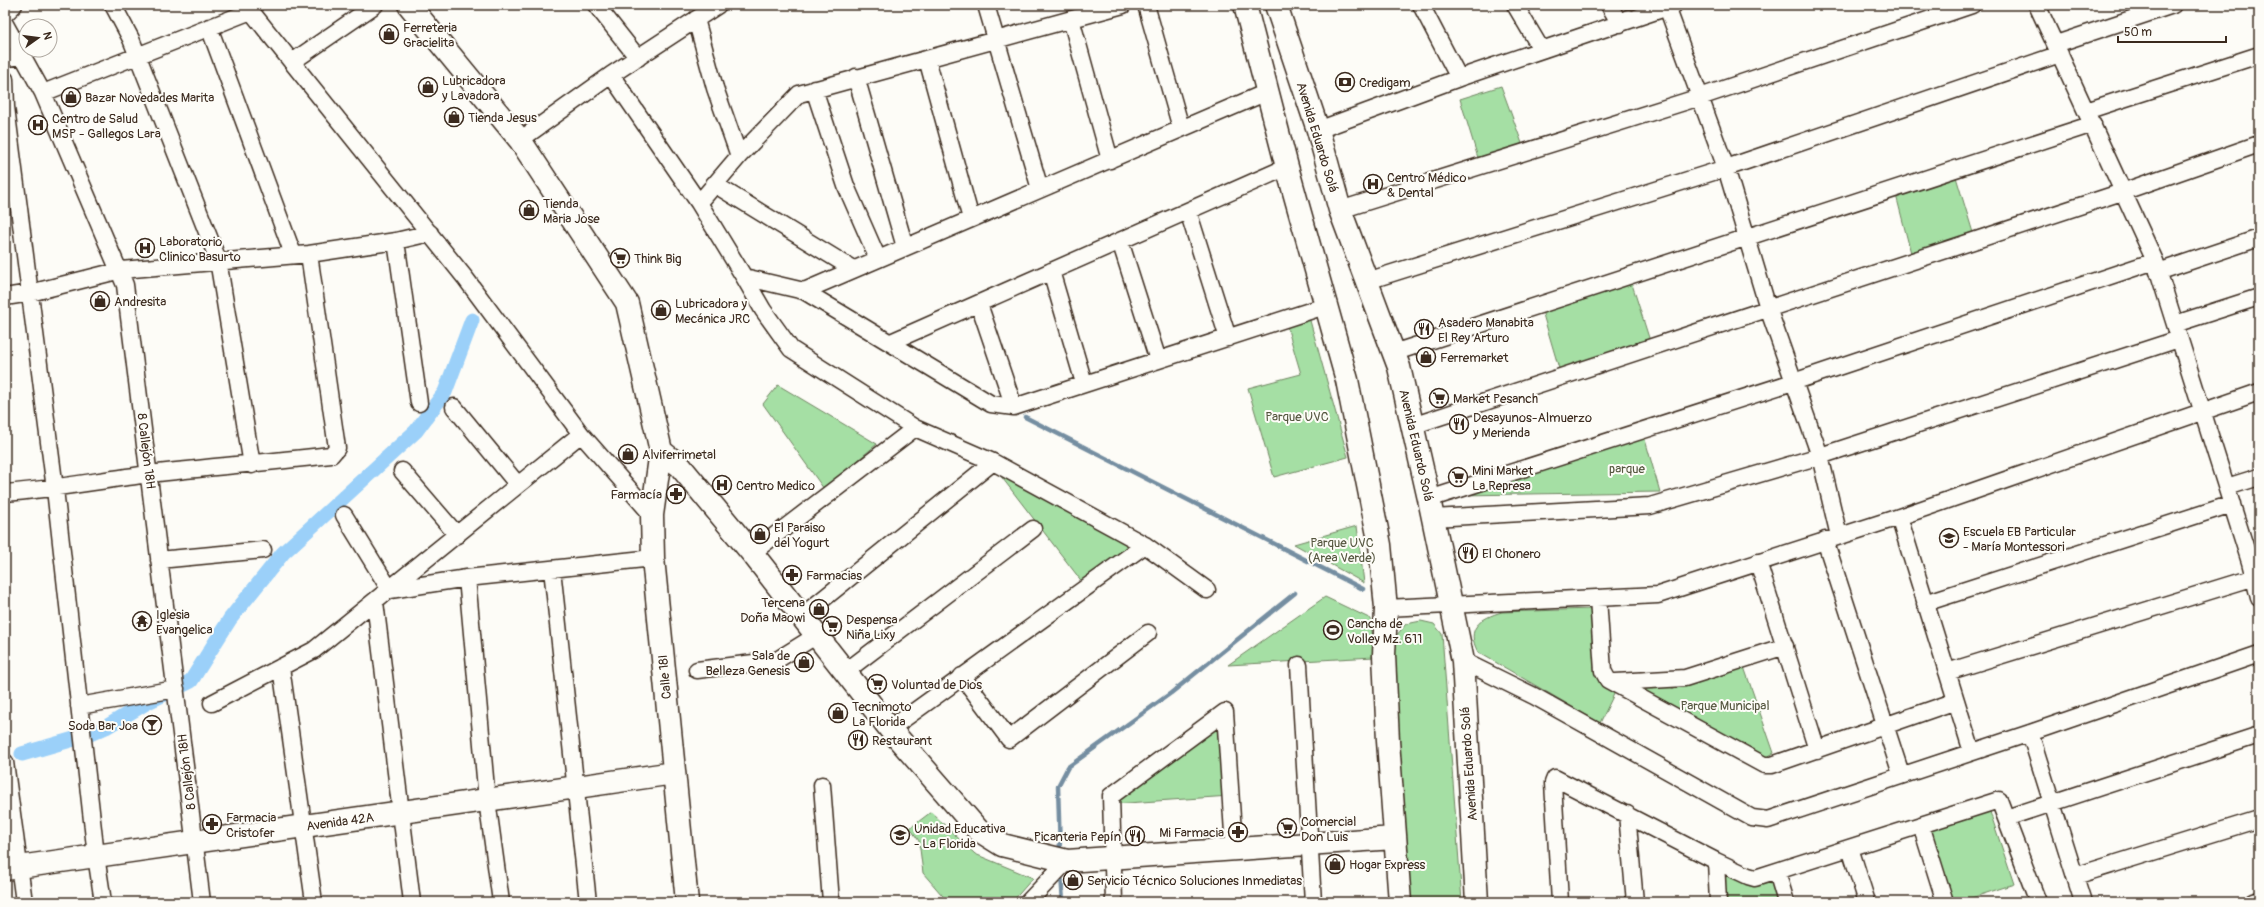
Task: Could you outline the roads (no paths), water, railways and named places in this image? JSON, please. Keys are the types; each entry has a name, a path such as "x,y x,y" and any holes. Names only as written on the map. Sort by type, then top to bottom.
{"street":[{"path":"5,14 14,5"},
{"path":"113,5 137,55 218,260 252,465"},
{"path":"292,62 375,5"},
{"name":"Calle 18I","path":"409,5 520,140 627,303 660,451 652,515 653,558 687,902"},
{"path":"596,5 638,58"},
{"path":"520,140 611,75 718,5"},
{"path":"986,5 1040,189"},
{"path":"699,202 739,156 799,94 856,77 1124,5"},
{"path":"1146,5 1181,128"},
{"path":"1245,5 1287,167 1347,380 1380,545 1386,608 1384,655 1394,838 1400,902"},
{"name":"Avenida Eduardo Solá","path":"1276,5 1318,130 1340,210 1399,367 1431,508 1450,606 1459,637 1463,661 1477,902"},
{"path":"1421,5 1459,78"},
{"path":"1516,5 1541,49"},
{"path":"1609,5 1620,24"},
{"path":"1620,24 1646,5"},
{"path":"1340,210 1700,96 1972,5"},
{"path":"2037,5 2156,266 2232,504 2255,566 2259,598"},
{"path":"1367,281 1726,168 2058,49 2173,5"},
{"path":"1318,130 1541,49 1620,24 1670,6 1726,168 1748,237 1768,308 1820,456 1832,538 1885,724 1901,774"},
{"path":"43,93 209,27 248,8 430,233 581,434 652,515"},
{"path":"696,19 715,88 739,156"},
{"path":"1071,19 1110,160"},
{"name":"8 Callejón 18H","path":"5,24 18,47"},
{"path":"209,27 292,254"},
{"path":"1393,353 1748,237 2089,118 2259,55"},
{"path":"5,58 18,57"},
{"name":"8 Callejón 18H","path":"24,58 43,93 121,270 126,285 202,902"},
{"path":"927,59 971,219"},
{"path":"611,75 699,202 763,310 791,349 915,428 993,462 1145,545 1207,590"},
{"path":"856,77 906,247"},
{"path":"5,79 6,107 55,489 96,856 104,902"},
{"path":"814,89 846,186 878,258"},
{"path":"804,291 1267,92"},
{"path":"1412,426 2122,192 2259,144"},
{"path":"891,342 1287,167"},
{"path":"714,184 853,269"},
{"path":"1188,211 1228,338"},
{"path":"5,298 30,294 121,270 218,260 309,254 396,241 430,233"},
{"path":"1431,508 1793,382 2156,266 2259,238"},
{"path":"396,241 419,403"},
{"path":"1120,241 1158,360"},
{"path":"5,492 55,489 150,474 252,465 331,455 337,448 309,254"},
{"path":"1051,272 1084,383"},
{"path":"744,278 804,291 891,342 991,404 1014,407 1084,383 1325,306"},
{"path":"1431,508 1650,506 1820,456 2177,332 2259,297"},
{"path":"979,304 1014,407"},
{"path":"1386,608 1658,595 1899,516 2259,392"},
{"path":"454,407 518,485"},
{"path":"752,553 915,428"},
{"path":"212,703 314,650 581,434"},
{"path":"660,451 680,466 752,553 890,729 978,830 1002,845 1067,861 1234,848 1394,838"},
{"path":"802,616 993,462"},
{"path":"402,471 457,535"},
{"path":"2227,487 2259,477"},
{"path":"1925,603 2232,504"},
{"path":"344,515 390,590"},
{"path":"1899,516 1972,752"},
{"path":"845,672 1033,529"},
{"path":"890,729 1145,545"},
{"path":"159,560 263,550"},
{"path":"390,590 467,578 653,558"},
{"path":"1758,562 1818,750"},
{"path":"1947,672 2255,566"},
{"path":"552,569 588,902"},
{"path":"467,578 487,800 501,902"},
{"path":"1598,598 1603,671 1608,680 1616,682 1758,763 1772,765 1818,750 1885,724 1956,701"},
{"path":"375,602 412,902"},
{"path":"962,676 1010,738 1148,633"},
{"path":"697,670 777,660 816,635"},
{"path":"1616,682 1685,678 1785,646"},
{"path":"1463,661 1534,696 1752,818 1768,820 1901,774 2030,733 2259,654"},
{"path":"1299,665 1313,902"},
{"path":"281,667 302,826 314,902"},
{"path":"79,706 176,689"},
{"path":"1114,902 1111,796 1225,712 1234,848"},
{"path":"2030,733 2083,902"},
{"path":"2006,818 2259,735"},
{"path":"5,762 12,868 24,902"},
{"name":"Avenida 42A","path":"12,868 674,773"},
{"path":"1560,902 1554,779 1558,778 1716,861 1752,878 1777,872 1999,800 2038,902"},
{"path":"822,785 831,902"},
{"path":"1627,814 1635,902"},
{"path":"2075,876 2259,819"},
{"path":"1921,825 1945,902"},
{"path":"1850,848 1867,902"},
{"path":"1028,902 1067,861"},
{"path":"1716,861 1718,902"},
{"path":"1777,872 1786,902"},
{"path":"2252,902 2259,900"}],"waterway":[{"path":"22,754 88,735 106,727 146,703 191,681 230,619 283,553 416,431 445,392 472,320"},
{"path":"1025,417 1363,589"},
{"path":"1060,852 1058,786 1068,767 1171,693 1295,593"},
{"path":"1061,874 1063,902"}],"place":[{"name":"Ferreteria Gracielita","path":"389,34"},
{"name":"Credigam","path":"1345,82"},
{"name":"Lubricadora y Lavadora","path":"428,87"},
{"name":"Bazar Novedades Marita","path":"71,97"},
{"name":"Tienda Jesus","path":"454,117"},
{"name":"Centro de Salud MSP - Gallegos Lara","path":"38,125"},
{"name":"Centro Médico & Dental","path":"1373,184"},
{"name":"Tienda Maria Jose","path":"529,210"},
{"name":"Laboratorio Clinico Basurto","path":"145,248"},
{"name":"Think Big","path":"620,258"},
{"name":"Andresita","path":"100,301"},
{"name":"Lubricadora y Mecánica JRC","path":"661,310"},
{"name":"Asadero Manabita El Rey Arturo","path":"1424,329"},
{"name":"Ferremarket","path":"1426,357"},
{"name":"Market Pesanch","path":"1439,398"},
{"name":"Desayunos-Almuerzo y Merienda","path":"1459,424"},
{"name":"Alviferrimetal","path":"628,454"},
{"name":"Mini Market La Represa","path":"1458,477"},
{"name":"Centro Medico","path":"722,485"},
{"name":"Farmacía","path":"676,494"},
{"name":"El Paraiso del Yogurt","path":"760,534"},
{"name":"Escuela EB Particular - María Montessori","path":"1949,538"},
{"name":"El Chonero","path":"1468,553"},
{"name":"Farmacias","path":"792,575"},
{"name":"Tercena Doña Maowi","path":"819,609"},
{"name":"Iglesia Evangelica","path":"142,621"},
{"name":"Despensa Niña Lixy","path":"832,626"},
{"name":"Cancha de Volley Mz. 611","path":"1333,630"},
{"name":"Sala de Belleza Genesis","path":"804,662"},
{"name":"Voluntad de Dios","path":"877,684"},
{"name":"Tecnimoto La Florida","path":"838,713"},
{"name":"Soda Bar Joa","path":"152,725"},
{"name":"Restaurant","path":"858,740"},
{"name":"Farmacia Cristofer","path":"212,824"},
{"name":"Comercial Don Luis","path":"1287,828"},
{"name":"Mi Farmacia","path":"1238,832"},
{"name":"Unidad Educativa - La Florida","path":"900,835"},
{"name":"Picanteria Pepín","path":"1135,836"},
{"name":"Hogar Express","path":"1335,864"},
{"name":"Servicio Técnico Soluciones Inmediatas","path":"1073,880"}],"park label":[{"name":"Parque UVC","path":"1297,416"},
{"name":"parque","path":"1627,468"},
{"name":"Parque UVC (Area Verde)","path":"1342,550"},
{"name":"Parque Municipal","path":"1725,705"}]}
